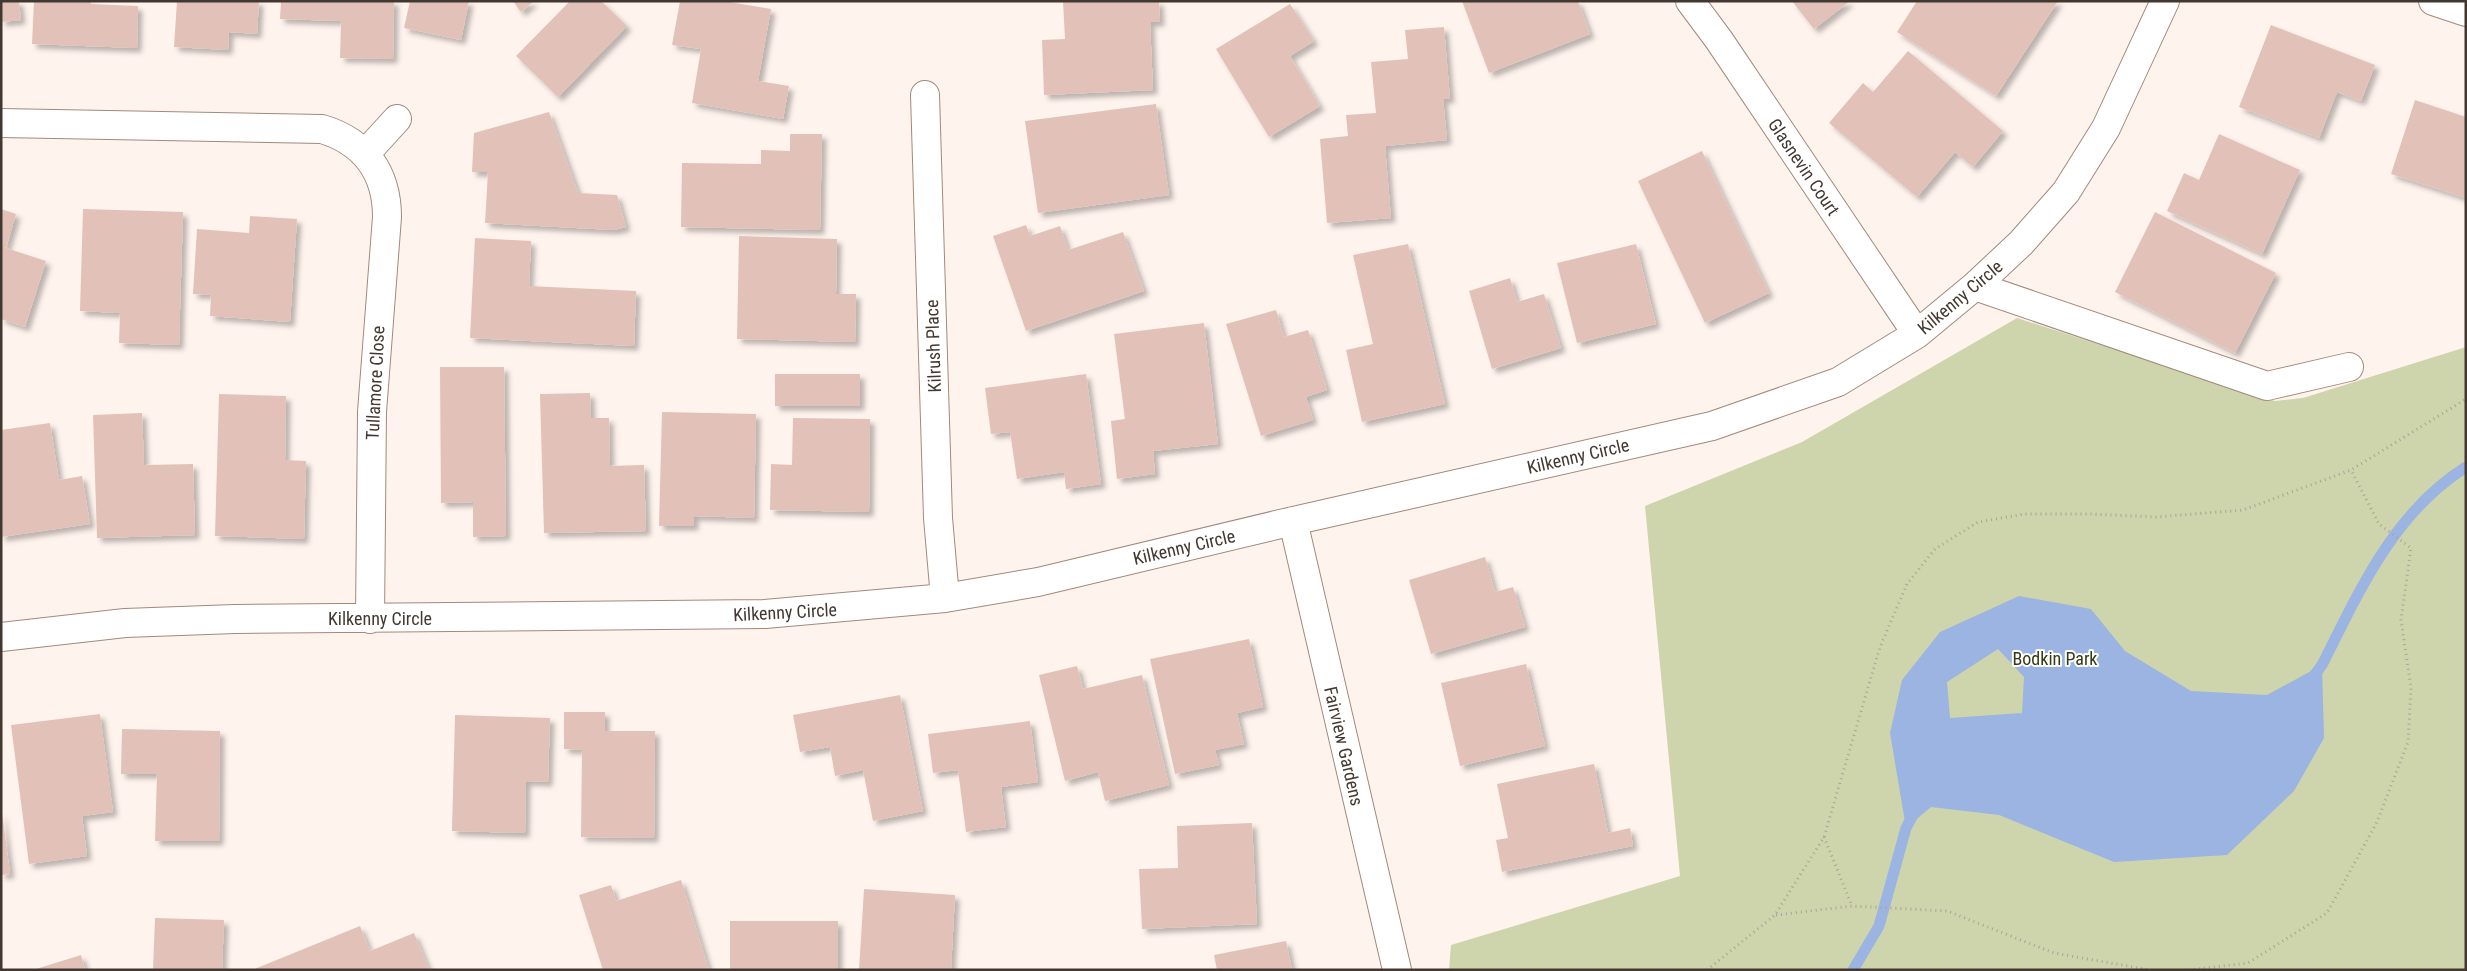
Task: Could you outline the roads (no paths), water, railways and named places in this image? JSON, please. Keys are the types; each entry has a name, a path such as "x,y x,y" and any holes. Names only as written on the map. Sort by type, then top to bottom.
{"street":[{"name":"Glasnevin Court","path":"1690,1 1719,40 1917,334"},
{"name":"Kilkenny Circle","path":"1,636 125,623 235,619 765,614 945,598 1038,582 1293,521 1712,426 1838,382 1917,334 1976,286 2021,243 2066,192 2106,128 2165,1"},
{"path":"2433,1 2466,12"},
{"name":"Kilrush Place","path":"925,94 938,518 945,598"},
{"path":"365,154 397,119"},
{"name":"Tullamore Close","path":"1,123 322,129 347,139 365,154 382,180 387,200 388,217 372,412 370,619"},
{"path":"1976,286 2267,386 2349,367"},
{"name":"Fairview Gardens","path":"1293,521 1397,970"}],"water":[{"path":"2019,596 2091,609 2125,651 2191,691 2267,695 2322,665 2324,738 2294,791 2227,855 2114,862 1999,815 1931,807 1906,828 1890,733 1902,680 1940,632","holes":["1998,649 2024,677 2022,713 1950,718 1947,682"]}],"waterway":[{"path":"2313,677 2322,665 2380,556 2398,531 2418,507 2440,486 2466,467"},
{"path":"1853,970 1879,926 1906,828 1913,815"}],"park label":[{"name":"Bodkin Park","path":"2055,658"}]}
